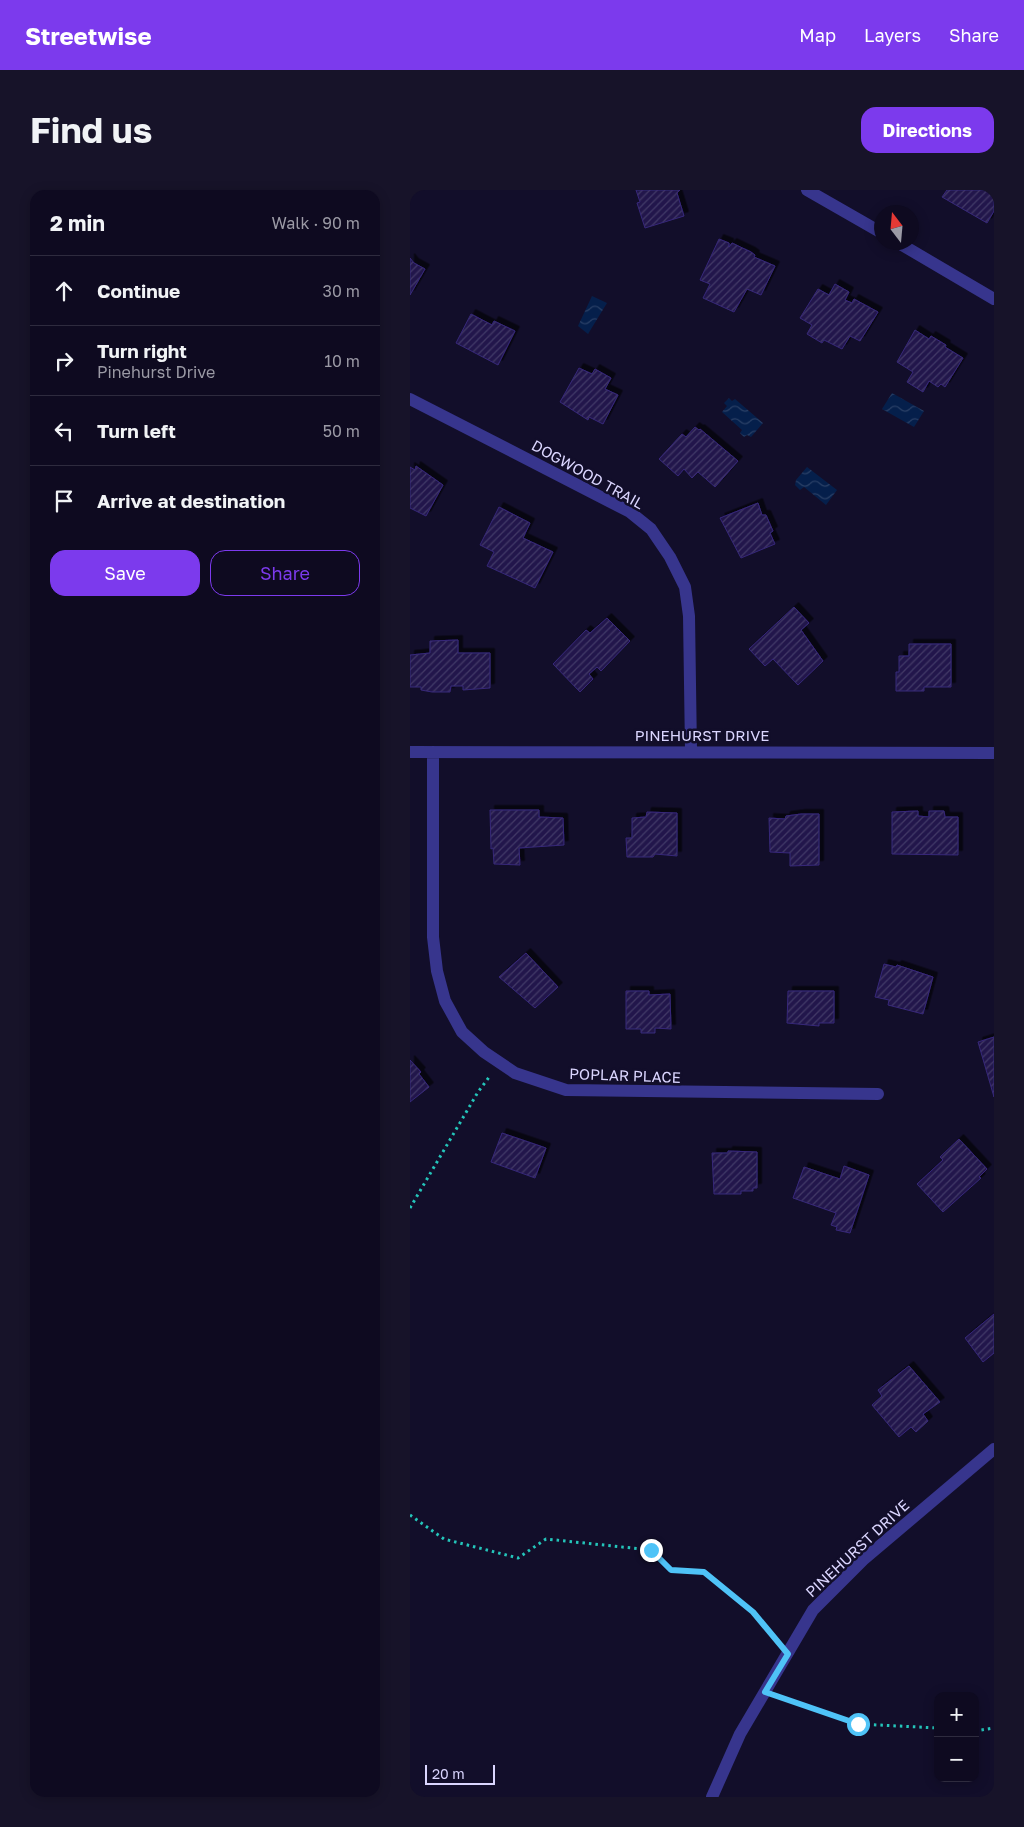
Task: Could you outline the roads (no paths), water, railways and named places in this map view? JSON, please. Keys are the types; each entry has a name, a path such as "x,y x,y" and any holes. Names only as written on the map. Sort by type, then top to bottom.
{"street":[{"path":"807,190 874,229"},
{"path":"911,250 994,299"},
{"name":"DOGWOOD TRAIL","path":"410,399 630,512 651,529 670,557 685,587 689,616 691,751"},
{"name":"PINEHURST DRIVE","path":"410,752 994,753"},
{"name":"POPLAR PLACE","path":"433,752 433,937 437,971 445,1000 462,1032 498,1063 515,1073 566,1090 878,1094"},
{"name":"PINEHURST DRIVE","path":"712,1797 740,1734 813,1610 837,1584 994,1449"}],"water":[{"path":"592,296 607,303 588,334 578,326"},
{"path":"892,393 924,411 914,427 882,409"},
{"path":"729,398 732,401 735,399 763,423 751,437 747,435 744,437 740,433 742,430 722,412 727,406 724,403"},
{"path":"807,467 837,490 826,505 804,487 800,490 795,485 796,480"}]}
